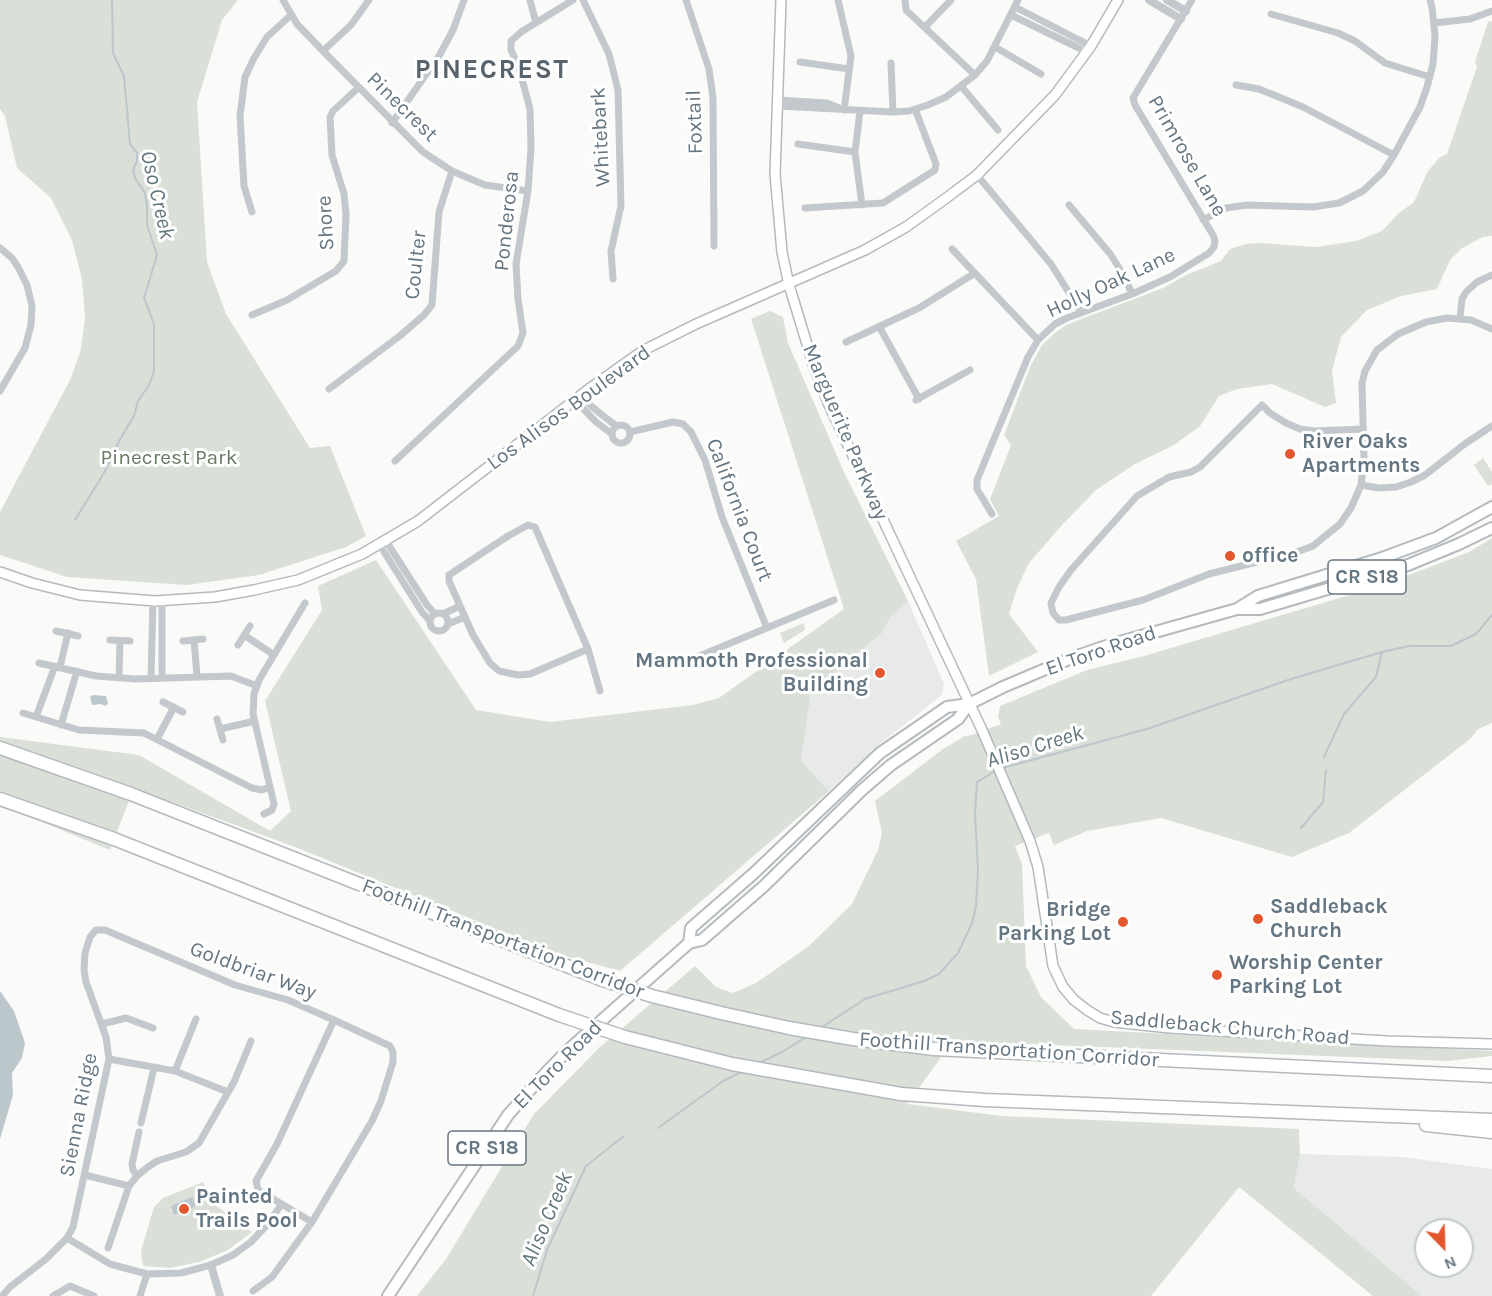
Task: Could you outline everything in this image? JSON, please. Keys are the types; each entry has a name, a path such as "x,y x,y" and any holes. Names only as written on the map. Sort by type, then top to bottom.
{"highway":[{"name":"Foothill Transportation Corridor","path":"0,748 131,794 600,979 686,1005 789,1028 934,1049 1492,1076"},
{"path":"0,799 114,839 559,1016 626,1037 748,1068 901,1094 985,1100 1492,1120"},
{"path":"1395,1072 1492,1068"},
{"path":"1309,1112 1492,1132"}],"main road":[{"name":"Marguerite Parkway","path":"781,0 775,174 782,252 789,285 814,367 829,405 969,705"},
{"name":"Los Alisos Boulevard","path":"0,572 80,595 158,600 215,597 298,580 383,543 440,505 579,397 644,350 696,324 865,250 906,227 977,175 1048,104 1072,75 1118,0"},
{"name":"El Toro Road","path":"1237,609 1258,596 1382,558 1436,538 1492,507"},
{"name":"El Toro Road","path":"688,943 692,928 753,874 880,753 948,707 969,705 1003,687 1109,645 1237,609 1260,609 1408,564 1492,528"},
{"name":"El Toro Road","path":"388,1296 508,1115 566,1052 688,943 702,940 764,886 862,790 891,765 958,719 969,705"},
{"name":"Saddleback Church Road","path":"969,705 1030,841 1038,867 1053,966 1063,987 1074,1000 1100,1018 1114,1022 1170,1028 1387,1041 1492,1044"}],"street":[{"name":"Pinecrest","path":"283,0 291,15 322,51 423,152 452,171 485,185 528,191"},
{"path":"322,51 351,25 369,0"},
{"path":"392,123 439,56 453,30 464,0"},
{"path":"530,0 536,23 573,0"},
{"name":"Whitebark","path":"582,0 609,54 618,90 621,206 611,251 614,279"},
{"name":"Foxtail","path":"686,0 709,69 713,98 714,246"},
{"path":"838,0 851,56 844,110"},
{"path":"905,0 906,10 975,75"},
{"path":"925,27 951,0"},
{"path":"1149,0 1183,15"},
{"path":"1167,0 1183,15"},
{"path":"1183,15 1192,0"},
{"path":"1203,220 1226,208 1247,205 1313,207 1339,203 1363,190 1383,172 1420,107 1430,77 1434,48 1434,23 1430,0"},
{"path":"778,103 827,103 844,110 893,112 915,109 946,97 975,75 987,62 1017,4 1089,49"},
{"path":"1434,23 1470,19 1492,11"},
{"path":"1271,14 1338,33 1355,41 1385,63 1430,77"},
{"path":"252,212 244,186 240,116 245,77 267,37 291,15"},
{"path":"1011,15 1089,49"},
{"name":"Primrose Lane","path":"1183,15 1133,98 1215,241 1209,253"},
{"name":"Ponderosa","path":"395,460 518,346 523,333 516,264 528,191 531,148 530,109 519,68 511,50 512,41 536,23"},
{"path":"995,47 1041,74"},
{"path":"800,62 849,69"},
{"path":"891,63 893,112"},
{"path":"1236,85 1259,89 1303,107 1394,155"},
{"path":"961,86 998,130"},
{"name":"Shore","path":"252,315 287,300 336,271 345,261 344,194 332,155 330,117 333,111 358,88"},
{"path":"805,208 883,203 935,170 936,167 915,109"},
{"path":"860,111 855,152 862,206"},
{"path":"798,144 855,152"},
{"name":"Coulter","path":"329,389 400,335 424,315 432,305 439,212 452,171"},
{"path":"977,175 1051,264 1081,312"},
{"path":"1069,205 1111,255 1132,294"},
{"path":"0,248 12,258 18,267 27,285 32,306 31,325 25,348 3,377 0,391"},
{"path":"952,249 1038,340"},
{"name":"Holly Oak Lane","path":"992,514 977,489 977,480 1028,357 1038,340 1054,324 1170,277 1209,253"},
{"path":"846,342 919,308 975,273"},
{"path":"1460,318 1462,299 1466,292 1477,282 1492,275"},
{"path":"1363,429 1314,431 1300,429 1286,423 1262,405 1200,467 1191,472 1169,477 1137,496 1059,586 1051,603 1053,613 1059,620 1066,620 1143,600 1209,574 1313,546 1340,524 1351,508 1361,485 1364,459 1362,383 1365,371 1377,350 1398,334 1426,322 1447,318 1460,318 1492,329"},
{"path":"880,328 917,400 970,370"},
{"path":"579,397 596,422 612,434 616,426"},
{"path":"579,397 616,426 624,425 630,432"},
{"name":"California Court","path":"612,434 615,441 621,443 629,438 630,432 673,422 683,424 691,432 705,460 722,518 767,628"},
{"path":"1361,485 1379,488 1396,487 1411,482 1425,475 1466,442 1492,426"},
{"path":"588,649 530,674 507,674 494,668 473,635 448,579 450,573 508,536 528,525 533,525 538,531 588,649 600,691"},
{"path":"383,543 427,605 448,618 448,624"},
{"path":"383,543 422,612 436,631 442,631 448,624 465,617"},
{"path":"158,600 162,677"},
{"path":"151,678 158,600"},
{"path":"697,657 834,600"},
{"path":"264,814 272,810 274,804 255,721 254,694 305,603"},
{"path":"430,621 439,614 460,606"},
{"path":"238,645 250,626"},
{"path":"56,631 78,636"},
{"path":"36,717 57,667 68,633"},
{"path":"244,635 274,655"},
{"path":"183,641 203,639"},
{"path":"110,640 130,642"},
{"path":"194,640 197,675"},
{"path":"119,678 120,641"},
{"path":"39,663 119,678 231,676 257,686"},
{"path":"61,725 77,671"},
{"path":"163,702 183,712"},
{"path":"157,740 174,707"},
{"path":"23,713 79,730 144,733 252,788 262,790 270,787"},
{"path":"217,719 223,740"},
{"path":"220,729 255,721"},
{"name":"Goldbriar Way","path":"96,930 105,930 235,985 288,1000 390,1047 393,1052 393,1062 381,1101 372,1121 312,1222"},
{"name":"Sienna Ridge","path":"67,1238 73,1227 85,1176 109,1059 106,1036 86,982 84,970 85,953 90,937 96,930"},
{"path":"102,1024 126,1018 153,1028"},
{"path":"175,1071 196,1019"},
{"path":"253,1291 272,1277 312,1222 258,1190 256,1181 277,1144 334,1020"},
{"path":"108,1248 129,1186 137,1176 158,1161 186,1152 200,1143 234,1082 251,1041"},
{"path":"109,1059 175,1071 228,1092"},
{"path":"141,1123 154,1068"},
{"path":"137,1176 132,1164 139,1132"},
{"path":"85,1176 129,1186"},
{"path":"2,1296 67,1238 110,1264 147,1274 181,1273 211,1265 233,1255 251,1242 267,1225 281,1204"},
{"path":"211,1265 220,1296"},
{"path":"140,1296 147,1274"},
{"path":"53,1296 70,1286 94,1296"}],"shaded area":[{"path":"908,601 944,684 942,695 882,742 829,791 801,761 811,692 882,633 890,617"},
{"path":"93,695 106,696 108,704 105,706 92,705 90,697"},
{"path":"0,991 14,1011 25,1043 22,1058 12,1073 13,1095 0,1139"},
{"path":"1300,1154 1402,1157 1492,1169 1492,1296 1422,1296 1294,1188"},
{"name":"Painted Trails Pool","path":"192,1197 196,1206 174,1215 171,1206"}],"green space":[{"name":"Pinecrest Park","path":"0,0 238,0 222,20 197,102 207,262 226,314 310,448 330,446 366,536 346,547 259,575 187,585 67,577 0,555 0,512 71,378 81,349 85,318 82,279 72,240 51,198 17,168 5,116 0,109"},
{"path":"1492,21 1492,236 1483,237 1462,248 1450,260 1437,289 1401,296 1367,310 1341,337 1332,371 1336,403 1325,407 1272,384 1237,389 1219,396 1200,426 1174,445 1135,464 1096,490 1029,563 1017,588 1009,614 1038,652 989,676 976,579 956,541 999,516 990,499 1011,445 1004,435 1030,367 1042,345 1068,324 1163,288 1186,275 1221,261 1230,249 1259,243 1316,247 1356,241 1382,231 1399,213 1414,202 1428,171 1439,158 1447,154 1477,67 1475,62 1488,22"},
{"path":"770,311 783,317 788,343 844,472 908,601 890,617 882,633 811,692 801,761 829,791 620,971 558,954 295,847 134,788 110,850 0,805 0,737 139,755 270,831 291,811 265,701 322,610 318,586 376,560 476,710 550,722 693,705 719,698 844,609 751,319"},
{"path":"1483,458 1492,472 1492,484 1488,486 1474,465"},
{"path":"1492,538 1492,723 1478,729 1470,739 1349,833 1292,857 1161,818 1087,831 1054,845 1049,833 1015,846 1022,864 1026,966 1041,997 1074,1029 1492,1051 1492,1056 1448,1061 953,1041 907,1104 1002,1116 1299,1129 1300,1154 1294,1188 1422,1296 1373,1296 1239,1187 1151,1296 417,1296 446,1259 534,1114 599,1048 695,966 716,987 733,993 756,983 809,946 852,904 878,850 882,833 875,801 943,749 965,736 1001,724 998,717 1000,706 1087,670 1144,656 1380,586 1469,552"},
{"path":"804,623 805,630 784,643 780,633"},
{"path":"203,1182 211,1202 252,1232 228,1250 199,1262 170,1268 143,1266 141,1251 154,1207 163,1198"}],"waterway":[{"name":"Oso Creek","path":"75,520 104,473 134,416 138,401 149,385 154,371 154,324 144,298 157,255 147,225 145,193 135,178 133,170 137,161 137,153 130,144 124,76 113,53 112,0"},
{"name":"Aliso Creek","path":"1002,768 1147,729 1291,679 1382,652 1409,646 1451,646 1476,634 1492,615"},
{"path":"1324,757 1344,714 1376,677 1382,652"},
{"name":"Aliso Creek","path":"819,1029 865,999 924,981 939,974 958,953 972,923 976,906 977,782 997,770"},
{"path":"1301,828 1323,802 1326,770"},
{"name":"Aliso Creek","path":"759,1063 806,1037"},
{"name":"Aliso Creek","path":"658,1128 723,1081 743,1071"},
{"name":"Aliso Creek","path":"533,1296 547,1250 586,1166 624,1136"}],"place":[{"name":"River Oaks Apartments","path":"1290,454"},
{"name":"office","path":"1230,556"},
{"name":"Mammoth Professional Building","path":"880,673"},
{"name":"Saddleback Church","path":"1258,919"},
{"name":"Bridge Parking Lot","path":"1123,922"},
{"name":"Worship Center Parking Lot","path":"1217,975"},
{"name":"Painted Trails Pool","path":"184,1209"}],"district":[{"name":"PINECREST","path":"492,70"}]}
